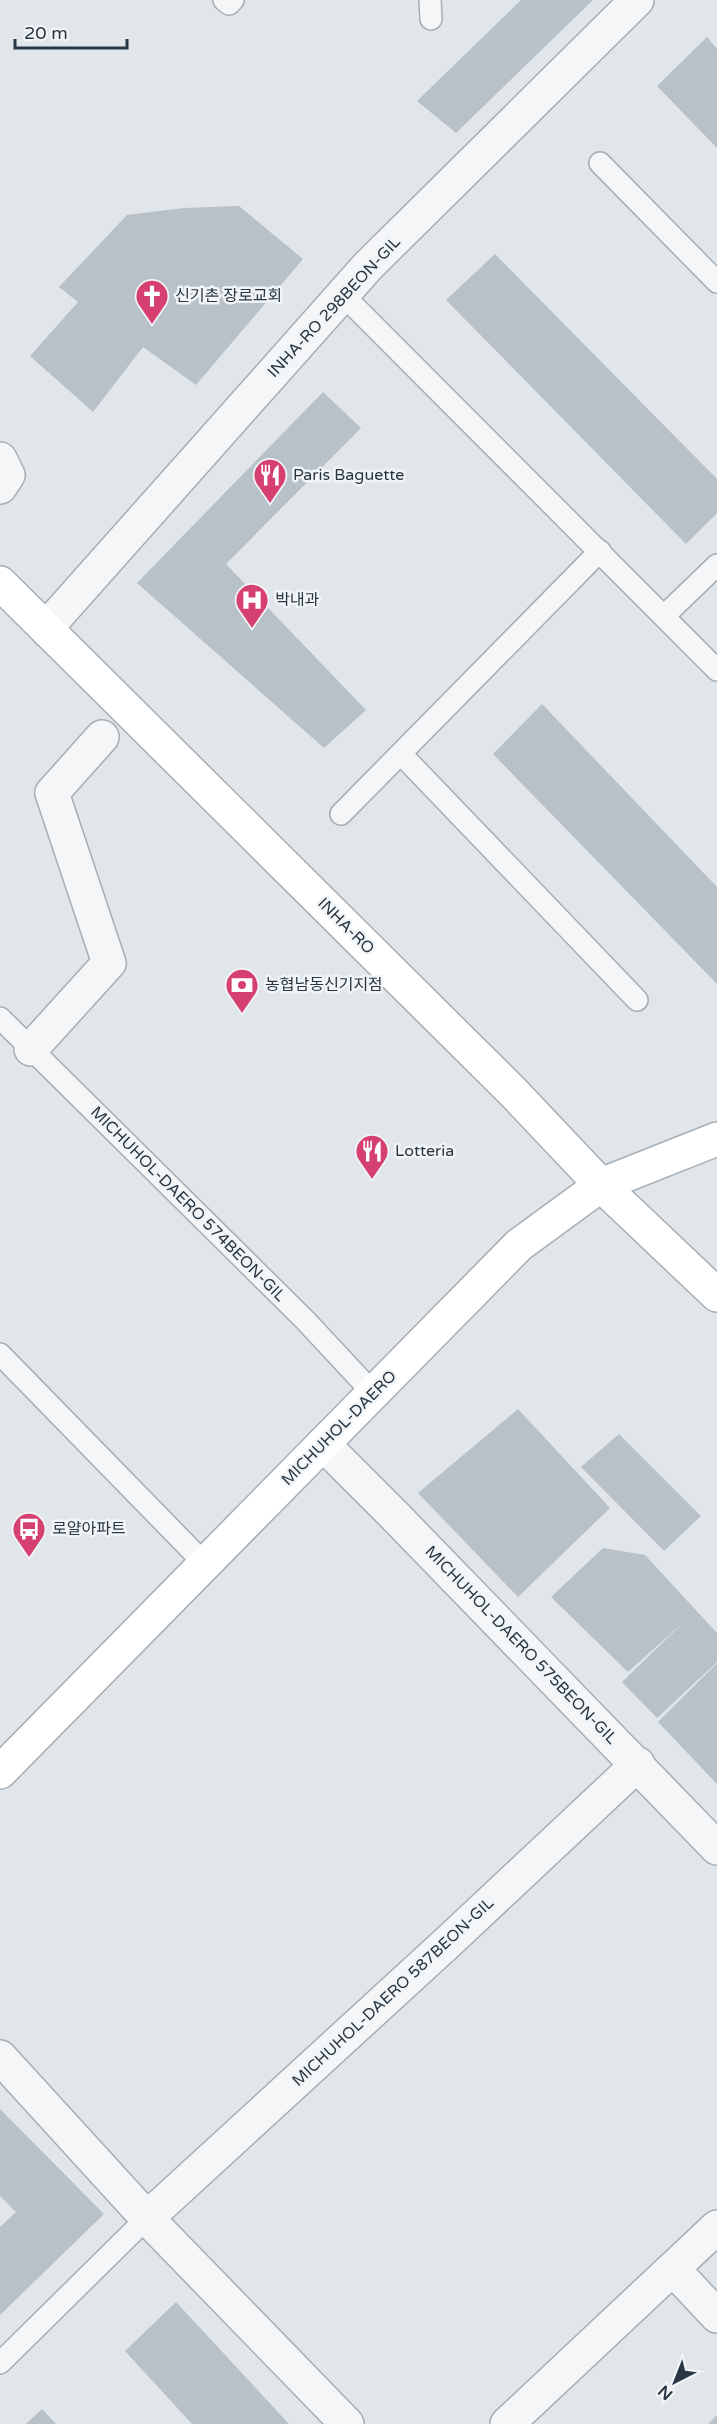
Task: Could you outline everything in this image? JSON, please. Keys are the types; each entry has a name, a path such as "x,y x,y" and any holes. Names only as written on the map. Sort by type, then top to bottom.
{"main road":[{"name":"INHA-RO","path":"0,583 514,1093 602,1185 717,1295"},
{"name":"MICHUHOL-DAERO","path":"0,1772 519,1245 602,1185 717,1139"}],"street":[{"name":"INHA-RO 298BEON-GIL","path":"48,631 56,617 368,266 637,0"},
{"path":"0,459 8,475 0,487"},
{"path":"31,1049 109,963 52,793 102,737"},
{"name":"MICHUHOL-DAERO 575BEON-GIL","path":"322,1444 638,1764 717,1848"},
{"name":"MICHUHOL-DAERO 587BEON-GIL","path":"147,2218 638,1764"},
{"path":"0,2057 147,2218 347,2424"},
{"path":"507,2424 717,2227"},
{"path":"673,2269 717,2316"}],"lane":[{"path":"225,0 229,4 233,0"},
{"path":"600,163 717,282"},
{"path":"342,295 717,670"},
{"path":"341,814 600,551"},
{"path":"664,616 717,565"},
{"path":"400,754 637,1000"},
{"name":"MICHUHOL-DAERO 574BEON-GIL","path":"0,1018 305,1320 374,1393"},
{"path":"0,1354 205,1564"},
{"path":"0,2363 147,2218"}],"building":[{"path":"521,0 593,0 456,133 417,101"},
{"path":"707,37 717,49 717,148 657,86"},
{"name":"신기촌 장로교회","path":"239,206 303,259 196,385 143,347 93,412 30,356 78,302 59,287 127,215 184,208"},
{"path":"495,254 717,479 717,513 686,544 446,300"},
{"path":"323,392 361,428 226,564 366,710 324,748 137,583"},
{"path":"542,704 717,887 717,984 493,754"},
{"path":"518,1409 610,1508 518,1597 418,1493"},
{"path":"619,1434 701,1516 664,1551 581,1467"},
{"path":"603,1548 645,1555 717,1633 717,1662 657,1718 622,1682 685,1621 628,1672 551,1597"},
{"path":"717,1663 717,1784 658,1722"},
{"path":"0,2109 104,2214 0,2315 0,2227 16,2212 0,2196"},
{"path":"176,2302 289,2424 192,2424 125,2351"},
{"path":"42,2409 56,2424 26,2424"},
{"path":"717,2415 717,2424 708,2424"}],"place":[{"name":"신기촌 장로교회","path":"152,325"},
{"name":"Paris Baguette","path":"270,504"},
{"name":"박내과","path":"252,629"},
{"name":"농협남동신기지점","path":"242,1014"},
{"name":"Lotteria","path":"372,1180"},
{"name":"로얄아파트","path":"29,1558"}]}
